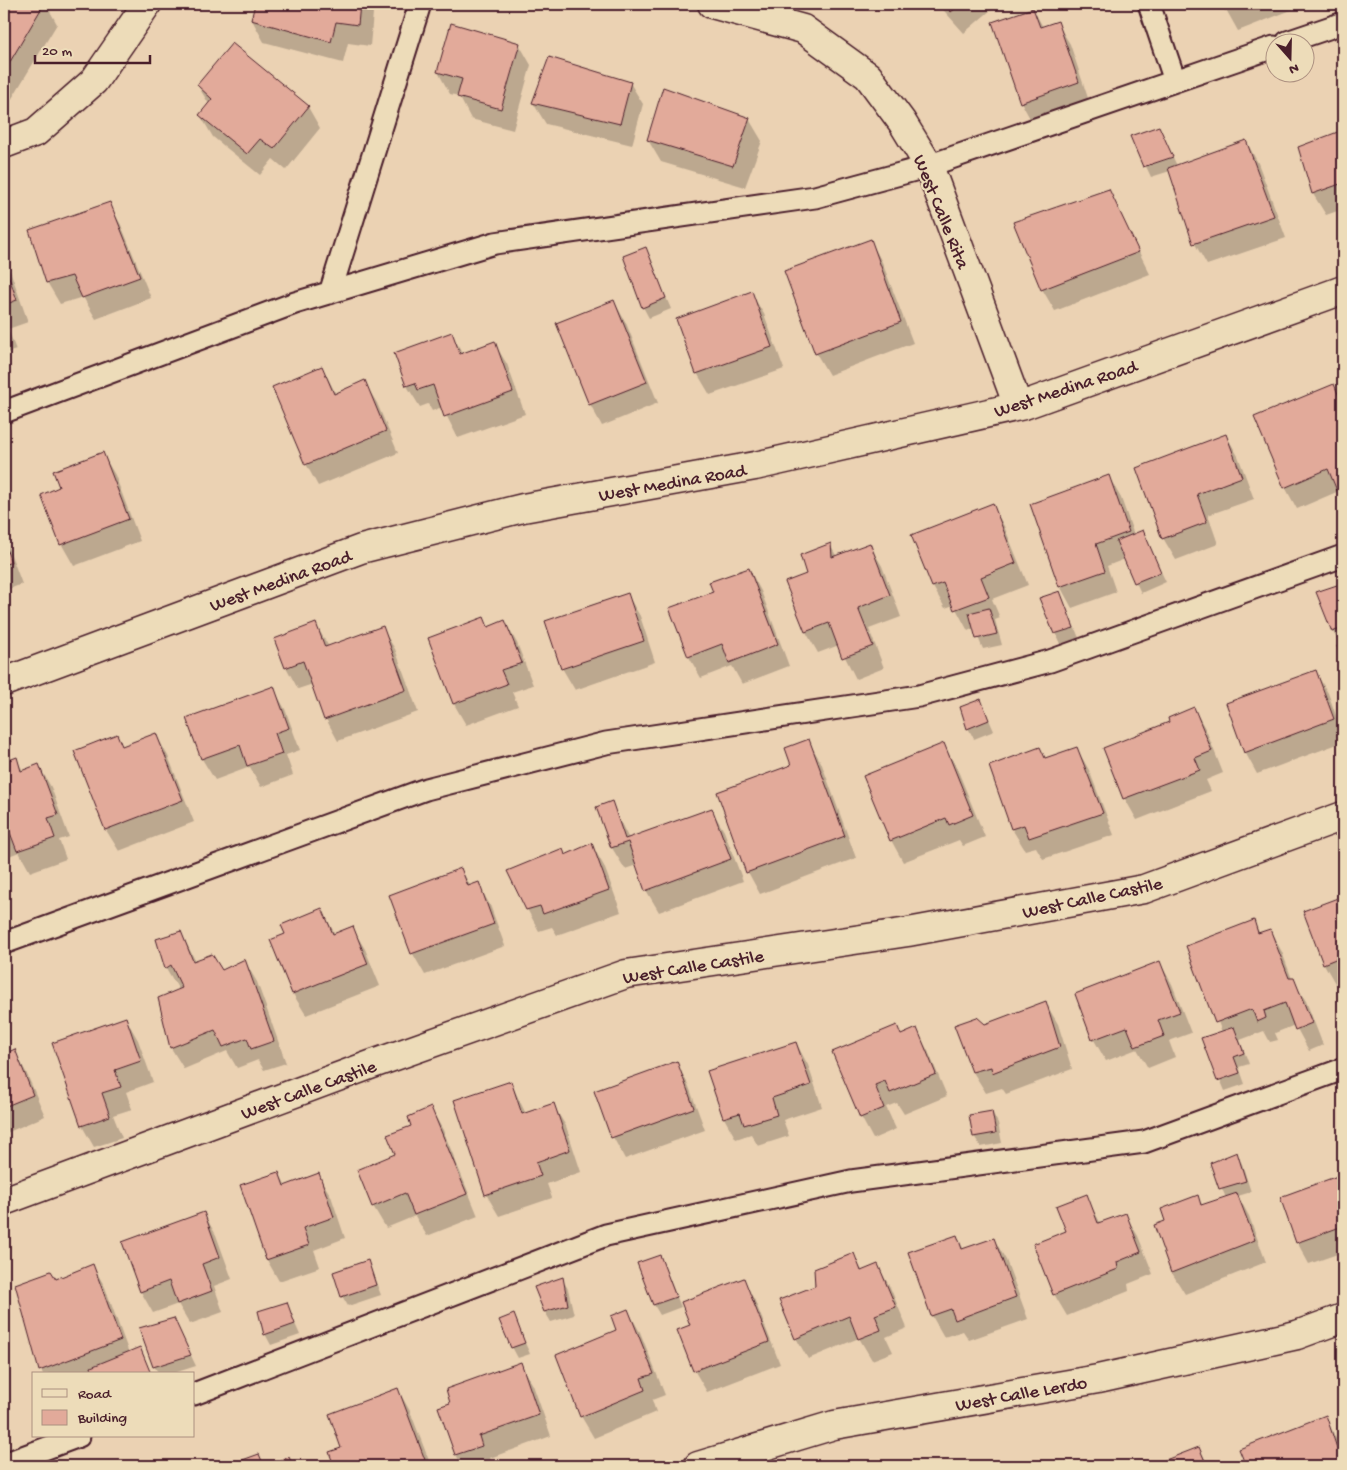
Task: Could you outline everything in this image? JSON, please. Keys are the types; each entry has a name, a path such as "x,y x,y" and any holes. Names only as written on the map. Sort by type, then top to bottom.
{"street":[{"path":"4,144 36,132 94,81 147,4"},
{"name":"West Calle Rita","path":"712,4 803,29 868,76 902,122 928,166 1018,406"},
{"name":"West Medina Road","path":"4,682 361,549 523,508 756,466 1018,406 1343,290"},
{"name":"West Calle Castile","path":"4,1201 370,1065 626,974 908,932 1144,889 1343,816"},
{"name":"West Calle Lerdo","path":"698,1466 834,1425 1107,1377 1297,1334 1343,1318"}],"lane":[{"path":"330,293 420,4"},
{"path":"1149,4 1175,81"},
{"path":"1314,33 1343,23"},
{"path":"4,412 296,303 496,243 815,197 928,166 1264,50"},
{"path":"4,944 426,789 606,743 919,696 1050,661 1343,556"},
{"path":"195,1394 606,1235 851,1181 1144,1142 1343,1069"},
{"path":"4,1464 74,1438"}],"building":[{"path":"4,4 44,4 4,72"},
{"path":"255,4 360,4 358,25 336,22 331,42 251,20"},
{"path":"944,4 961,4 951,12"},
{"path":"1222,4 1241,4 1225,10"},
{"path":"1033,8 1040,27 1058,21 1079,82 1020,103 992,22"},
{"path":"451,23 520,43 501,109 457,97 462,79 437,72"},
{"path":"232,43 309,106 274,149 260,139 247,154 199,115 212,99 197,85"},
{"path":"549,57 631,82 620,124 532,103"},
{"path":"663,87 750,118 733,166 647,140"},
{"path":"1159,126 1173,157 1143,167 1130,136"},
{"path":"1343,130 1343,183 1312,194 1298,147"},
{"path":"1246,140 1274,216 1193,244 1168,168"},
{"path":"1109,189 1139,252 1041,290 1013,222"},
{"path":"110,202 140,277 82,298 72,276 46,283 29,230"},
{"path":"871,239 901,322 815,354 784,271"},
{"path":"646,247 666,298 642,308 623,256"},
{"path":"4,263 17,300 4,305"},
{"path":"752,291 772,347 696,374 676,319"},
{"path":"614,300 647,382 589,405 556,323"},
{"path":"452,332 460,354 495,341 513,392 444,417 433,385 418,390 415,383 406,386 394,353"},
{"path":"322,366 334,394 365,380 386,431 305,465 272,387"},
{"path":"1334,384 1343,406 1343,505 1328,469 1284,488 1254,417"},
{"path":"1226,434 1242,477 1197,494 1207,522 1162,539 1136,468"},
{"path":"103,452 129,519 60,545 41,495 59,487 53,471"},
{"path":"1109,475 1129,532 1096,544 1105,571 1059,587 1030,504"},
{"path":"993,503 1016,563 981,577 989,597 954,610 943,583 932,587 911,535"},
{"path":"1143,530 1161,572 1134,583 1116,541"},
{"path":"4,543 11,562 4,565"},
{"path":"831,543 832,557 870,543 890,595 858,608 873,646 842,658 829,623 805,632 785,582 806,574 800,555"},
{"path":"749,568 778,644 729,663 722,644 688,657 669,608 713,592 709,582"},
{"path":"1343,583 1343,628 1332,632 1316,592"},
{"path":"1060,591 1074,628 1054,634 1039,598"},
{"path":"628,593 644,641 561,669 545,621"},
{"path":"989,608 997,634 976,639 969,613"},
{"path":"484,617 488,627 505,620 522,663 501,670 507,684 453,704 428,638"},
{"path":"316,623 325,647 383,626 406,690 324,720 303,661 285,668 274,639"},
{"path":"1343,644 1343,665 1337,646"},
{"path":"1316,670 1334,719 1244,753 1226,703"},
{"path":"274,686 289,728 275,733 282,754 247,766 240,745 201,759 186,718"},
{"path":"981,699 989,720 967,729 960,707"},
{"path":"1194,707 1212,751 1195,758 1200,770 1123,799 1103,748 1169,722 1168,718"},
{"path":"156,733 183,800 105,830 74,751 117,734 122,746"},
{"path":"809,739 845,836 746,873 717,792 791,765 785,748"},
{"path":"944,743 973,815 949,825 946,818 890,841 863,776"},
{"path":"1040,747 1045,758 1077,747 1103,813 1029,838 1024,825 1011,829 989,766"},
{"path":"17,757 21,771 39,764 58,815 48,818 55,838 17,851 9,830 4,832 4,762"},
{"path":"612,801 625,839 712,808 731,859 645,891 628,842 611,848 596,807"},
{"path":"592,843 609,890 543,914 540,906 526,910 507,871 563,848 565,855"},
{"path":"461,868 468,886 479,882 494,924 411,954 389,895"},
{"path":"1343,896 1343,956 1323,964 1303,911"},
{"path":"322,908 333,934 353,926 368,964 292,994 270,940 285,934 281,925"},
{"path":"1254,920 1258,933 1270,929 1289,978 1294,978 1312,1023 1295,1030 1285,1003 1264,1011 1266,1018 1257,1022 1252,1009 1215,1023 1186,946"},
{"path":"181,931 193,961 212,954 222,970 245,959 274,1041 251,1049 247,1038 223,1047 215,1030 170,1048 158,998 182,988 171,965 165,969 156,939"},
{"path":"1160,961 1180,1012 1158,1020 1164,1036 1135,1047 1127,1027 1092,1040 1075,994"},
{"path":"1046,1001 1060,1047 992,1073 991,1067 972,1072 954,1025 977,1017 985,1024"},
{"path":"126,1017 141,1061 115,1070 121,1087 102,1093 110,1116 81,1126 52,1043"},
{"path":"897,1025 901,1035 917,1028 936,1074 890,1093 885,1081 875,1085 884,1108 860,1118 832,1052"},
{"path":"1234,1027 1244,1053 1234,1057 1240,1073 1217,1081 1201,1038"},
{"path":"796,1042 811,1085 772,1098 777,1115 744,1125 740,1113 723,1118 707,1071"},
{"path":"15,1049 33,1095 4,1107 4,1054"},
{"path":"677,1061 694,1108 611,1138 594,1091"},
{"path":"511,1081 522,1114 554,1103 570,1150 536,1162 541,1176 485,1195 454,1100"},
{"path":"431,1107 467,1194 414,1215 405,1193 372,1207 357,1170 395,1154 387,1135 411,1126 408,1117"},
{"path":"992,1111 996,1133 973,1137 969,1115"},
{"path":"1237,1152 1246,1181 1219,1189 1210,1163"},
{"path":"279,1172 284,1186 319,1173 334,1217 303,1228 309,1245 266,1260 240,1185"},
{"path":"1343,1174 1343,1226 1296,1243 1280,1197"},
{"path":"1237,1193 1255,1240 1171,1273 1154,1225 1165,1221 1161,1209 1198,1195 1201,1205"},
{"path":"1087,1194 1098,1223 1126,1213 1141,1252 1117,1262 1118,1269 1053,1295 1033,1244 1066,1231 1056,1206"},
{"path":"204,1212 220,1257 202,1264 212,1291 177,1304 169,1281 140,1292 122,1242"},
{"path":"957,1235 962,1249 994,1238 1016,1297 955,1320 951,1309 931,1316 908,1252"},
{"path":"854,1253 861,1271 878,1264 896,1307 875,1315 881,1330 858,1339 849,1316 795,1339 779,1300 815,1286 814,1269"},
{"path":"660,1255 676,1297 653,1305 637,1263"},
{"path":"368,1260 376,1285 341,1297 333,1272"},
{"path":"93,1264 121,1340 39,1371 15,1284 51,1271 56,1279"},
{"path":"563,1277 568,1305 544,1312 534,1287"},
{"path":"744,1278 769,1342 693,1371 677,1330 690,1325 681,1302"},
{"path":"287,1302 295,1324 264,1335 258,1311"},
{"path":"628,1309 654,1374 641,1378 645,1390 580,1417 556,1355 616,1330 611,1316"},
{"path":"514,1314 525,1343 511,1348 499,1320"},
{"path":"174,1318 191,1355 153,1367 139,1328"},
{"path":"140,1347 150,1372 92,1372 91,1367"},
{"path":"521,1362 539,1415 479,1436 482,1446 455,1455 438,1407 450,1403 446,1389"},
{"path":"398,1388 425,1460 407,1466 334,1466 329,1452 341,1448 329,1414"},
{"path":"1326,1415 1343,1466 1246,1466 1239,1449"},
{"path":"1199,1447 1207,1466 1150,1466"},
{"path":"259,1454 264,1466 226,1466"},
{"path":"289,1457 293,1466 265,1466"}]}
